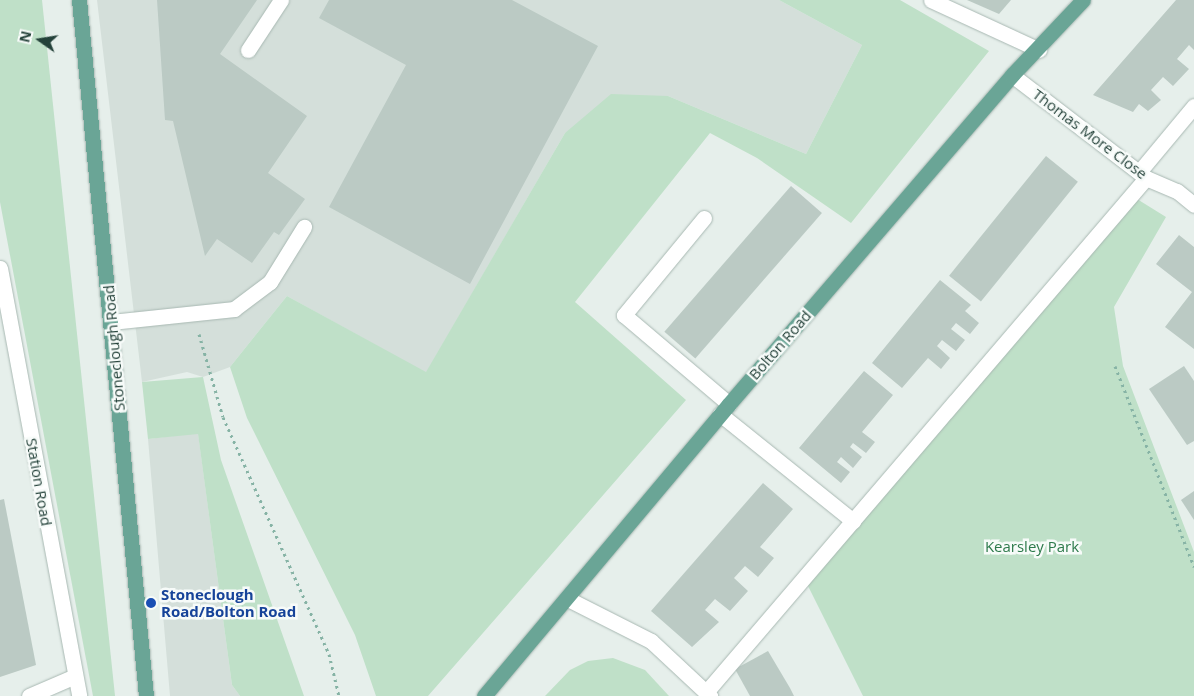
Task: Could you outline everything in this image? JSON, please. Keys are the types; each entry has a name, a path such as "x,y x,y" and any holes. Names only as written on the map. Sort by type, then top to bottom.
{"main road":[{"name":"Stoneclough Road","path":"79,0 146,696"},
{"name":"Bolton Road","path":"484,696 568,600 612,540 724,409 1012,75 1039,50 1083,0"}],"street":[{"path":"248,50 281,0"},
{"path":"931,0 1039,50"},
{"name":"Thomas More Close","path":"1012,75 1142,175 1177,191 1194,206"},
{"path":"568,600 651,641 709,693 1142,175 1194,106"},
{"path":"704,218 624,315 724,409 853,520"},
{"path":"111,322 234,309 256,296 270,282 304,227"},
{"name":"Station Road","path":"0,268 79,696"},
{"path":"29,696 75,676"}],"path":[{"path":"193,314 223,417 244,471 329,654 339,696"},
{"path":"1116,366 1194,567"}],"shaded area":[{"path":"97,0 779,0 862,45 806,154 668,96 565,133 426,373 287,296 230,367 203,377 187,372 142,382"},
{"path":"198,433 232,685 240,696 170,696 148,439"}],"green space":[{"path":"0,0 42,0 115,696 93,696 0,202"},
{"path":"779,0 900,0 989,51 851,223 757,158 710,133 575,302 686,400 428,696 376,696 355,635 247,418 230,367 287,296 426,372 565,133 611,94 668,96 806,154 862,45"},
{"name":"Kearsley Park","path":"1137,199 1166,217 1114,307 1123,366 1194,552 1194,696 863,696 806,582"},
{"path":"203,377 221,460 304,696 240,696 232,685 198,434 148,439 142,382"},
{"path":"613,658 645,670 669,696 545,696 570,670 588,661"}],"building":[{"path":"157,0 257,0 220,54 307,116 268,173 305,199 279,235 274,232 252,263 217,239 205,256 173,121 165,120"},
{"path":"329,0 512,0 598,46 470,284 329,207 406,65 319,18"},
{"path":"967,0 1011,0 999,14"},
{"path":"1176,0 1194,0 1194,50 1189,45 1177,59 1189,69 1173,86 1163,77 1151,90 1161,100 1148,111 1139,104 1133,112 1093,95"},
{"path":"1046,156 1078,182 981,301 949,276"},
{"path":"791,186 822,213 695,359 664,332"},
{"path":"1179,235 1194,247 1194,349 1165,327 1192,292 1156,264"},
{"path":"940,280 971,305 965,311 979,323 970,334 956,323 951,329 965,340 956,351 942,340 937,346 950,358 941,369 928,358 902,388 872,363"},
{"path":"1184,366 1194,381 1194,441 1187,445 1149,389"},
{"path":"864,371 893,395 862,432 875,442 866,453 853,443 850,447 862,457 853,468 841,457 837,462 850,472 841,483 799,448"},
{"path":"763,483 793,509 760,547 774,558 758,577 745,566 734,578 748,591 730,611 715,599 705,610 719,622 692,647 651,611"},
{"path":"1194,491 1194,520 1181,500"},
{"path":"4,499 36,665 0,677 0,500"},
{"path":"768,651 794,696 750,696 735,669"}],"place":[{"name":"Stoneclough Road/Bolton Road","path":"151,603"}]}
